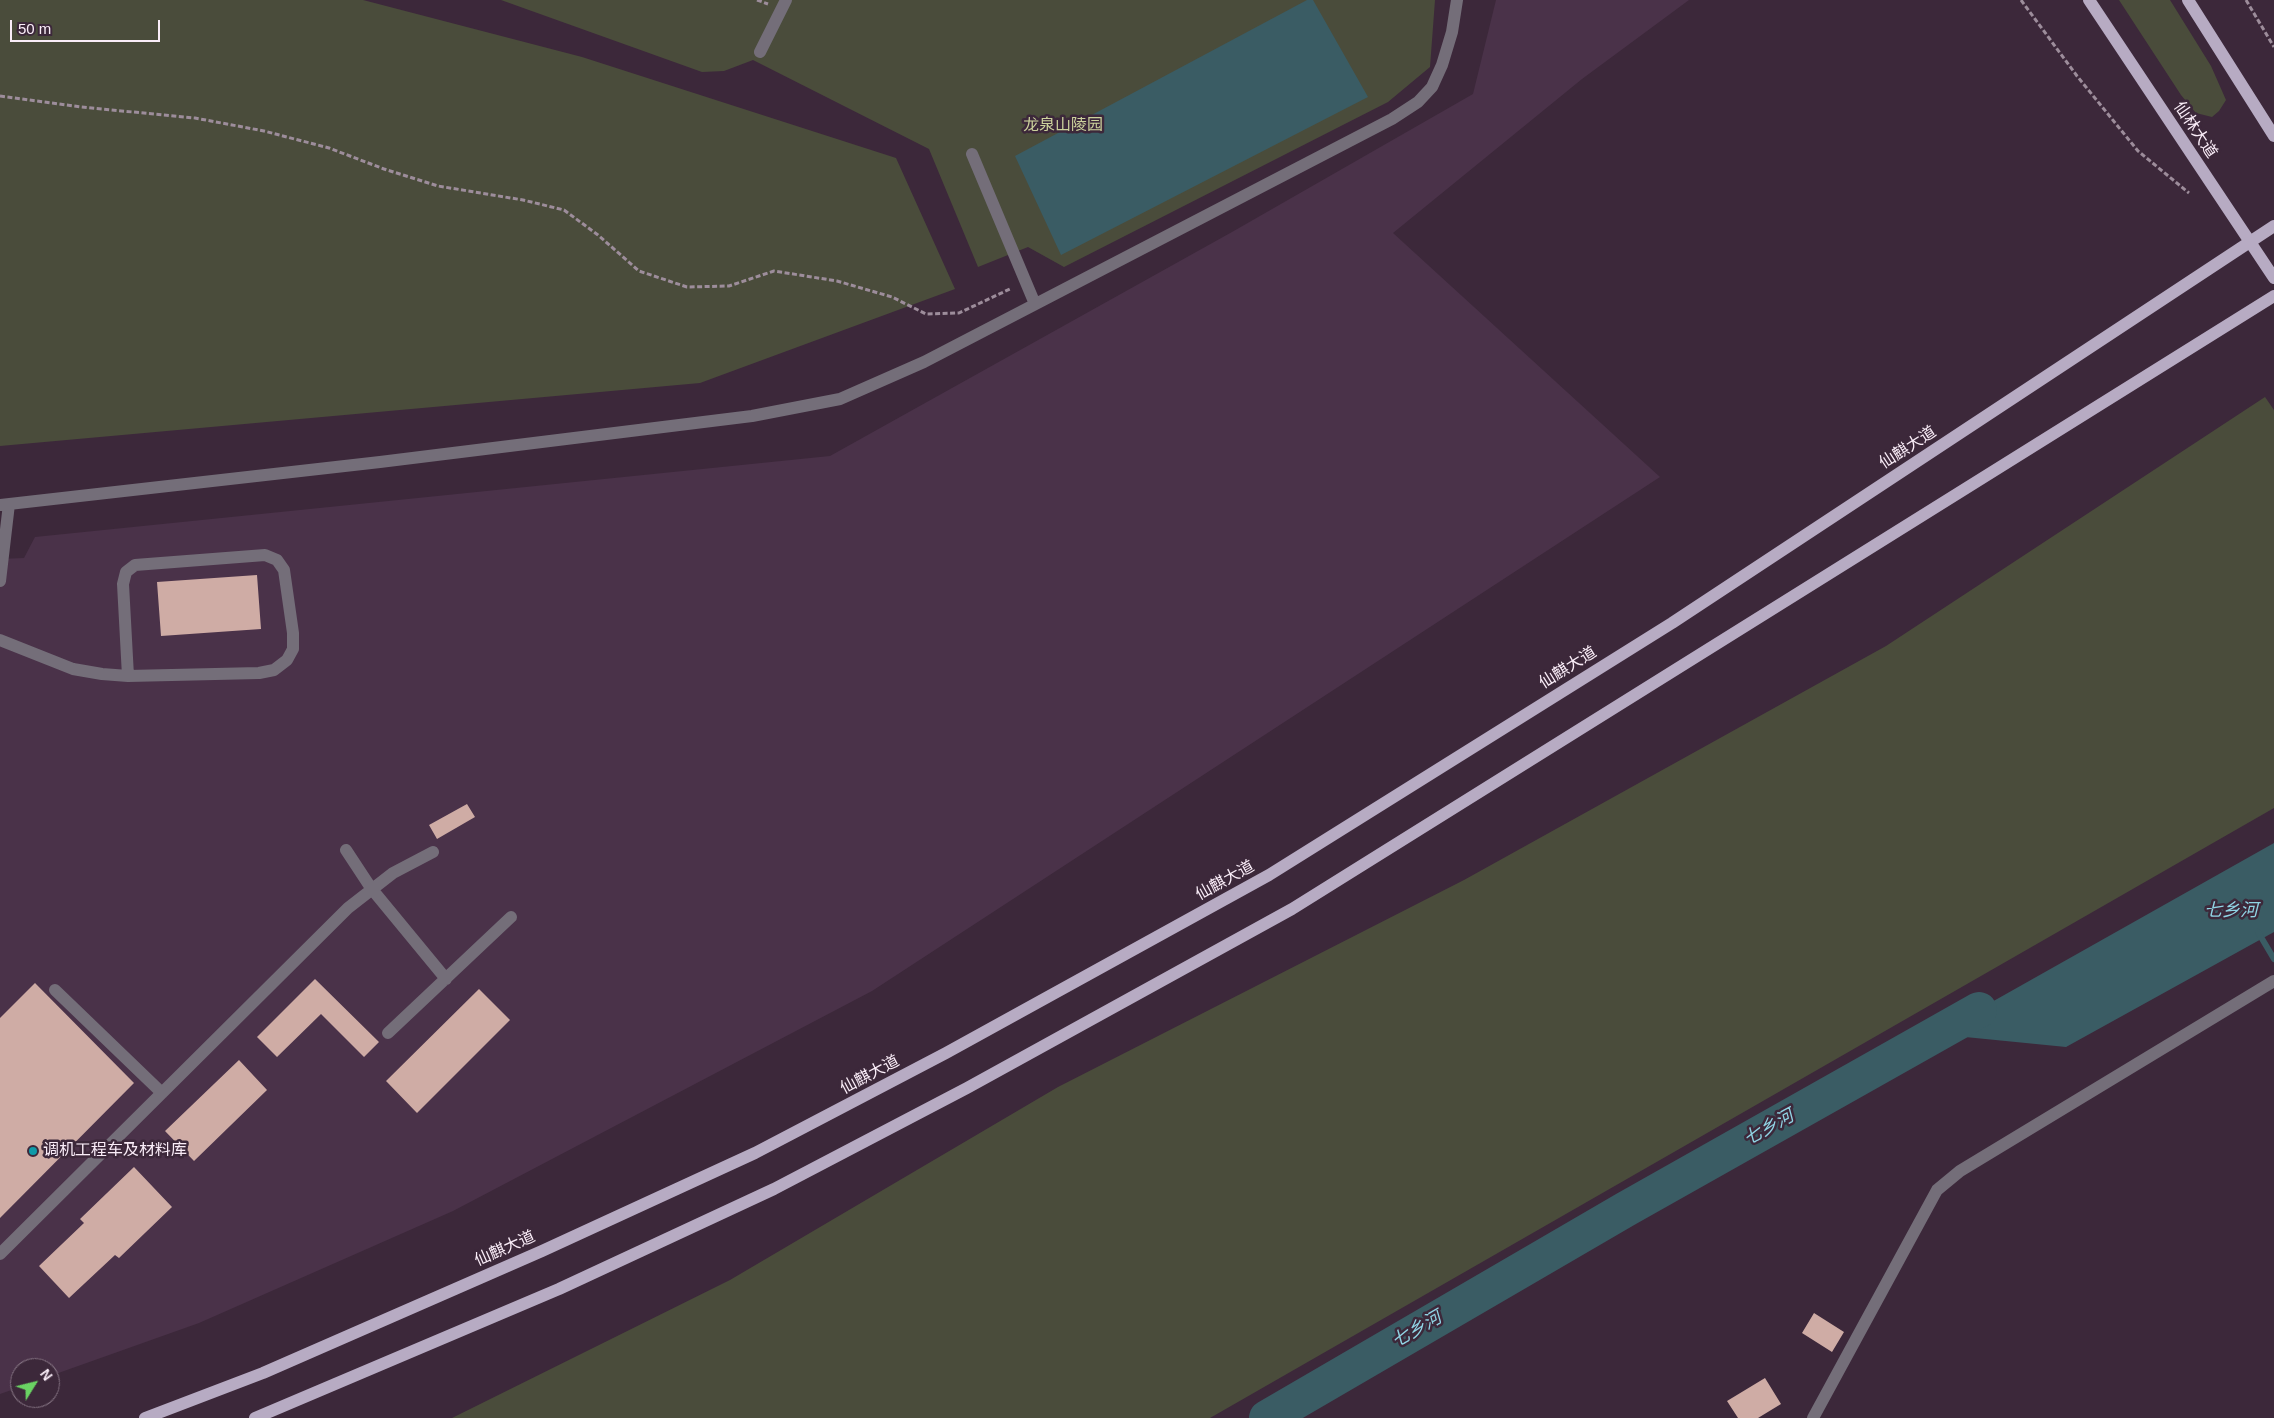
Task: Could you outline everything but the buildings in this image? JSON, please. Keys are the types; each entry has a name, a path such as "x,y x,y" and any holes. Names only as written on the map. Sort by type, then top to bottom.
{"main road":[{"name":"仙林大道","path":"2089,0 2274,278"},
{"path":"2188,0 2274,136"},
{"name":"仙麒大道","path":"145,1418 263,1373 542,1251 755,1153 946,1053 1268,876 1672,623 2274,226"},
{"path":"255,1418 559,1289 774,1189 967,1088 1274,919 1697,658 2274,296"}],"street":[{"path":"760,52 786,0"},
{"path":"0,581 4,504 380,462 752,416 840,399 924,362 1392,119 1418,102 1432,87 1442,65 1452,32 1458,0"},
{"path":"972,154 1035,304"},
{"path":"0,640 72,668 128,676 259,673 274,670 287,660 293,649 293,633 284,570 277,560 265,555 136,565 126,572 123,584 128,676"},
{"path":"346,850 372,888 446,979"},
{"path":"0,1254 348,908 393,872 433,852"},
{"path":"388,1033 511,918"},
{"path":"1813,1418 1937,1190 1960,1172 2274,981"},
{"path":"55,990 162,1093"}],"path":[{"path":"2021,0 2077,76 2138,151 2189,193"},
{"path":"2246,0 2274,47"},
{"path":"0,96 81,107 195,118 264,131 330,148 384,169 438,186 523,200 564,210 598,235 638,271 687,287 729,286 774,271 837,280 892,297 926,314 959,313 1026,281"}],"shaded area":[{"path":"1496,0 1689,0 1582,79 1393,233 1660,477 872,991 453,1211 199,1323 60,1372 60,1358 10,1358 10,1390 0,1394 0,559 24,558 35,537 830,456 1232,232 1473,94"}],"green space":[{"path":"0,0 363,0 582,57 896,158 955,289 700,383 0,446"},
{"name":"龙泉山陵园","path":"501,0 1435,0 1430,67 1388,102 1064,267 1028,247 978,267 929,149 753,60 724,71 702,72"},
{"path":"2119,0 2170,0 2211,66 2226,100 2219,111 2212,117 2196,113 2181,95"},
{"path":"2265,397 2274,410 2274,808 1210,1418 452,1418 730,1280 1058,1087 1464,880 1886,646"}],"water":[{"path":"1307,0 1313,0 1368,97 1061,255 1015,156"},
{"name":"七乡河","path":"2274,843 2274,932 2066,1047 1935,1034"}],"waterway":[{"path":"2258,932 2274,959"},
{"name":"七乡河","path":"1267,1418 1626,1209 1979,1010"}],"place":[{"name":"调机工程车及材料库","path":"33,1151"}]}
